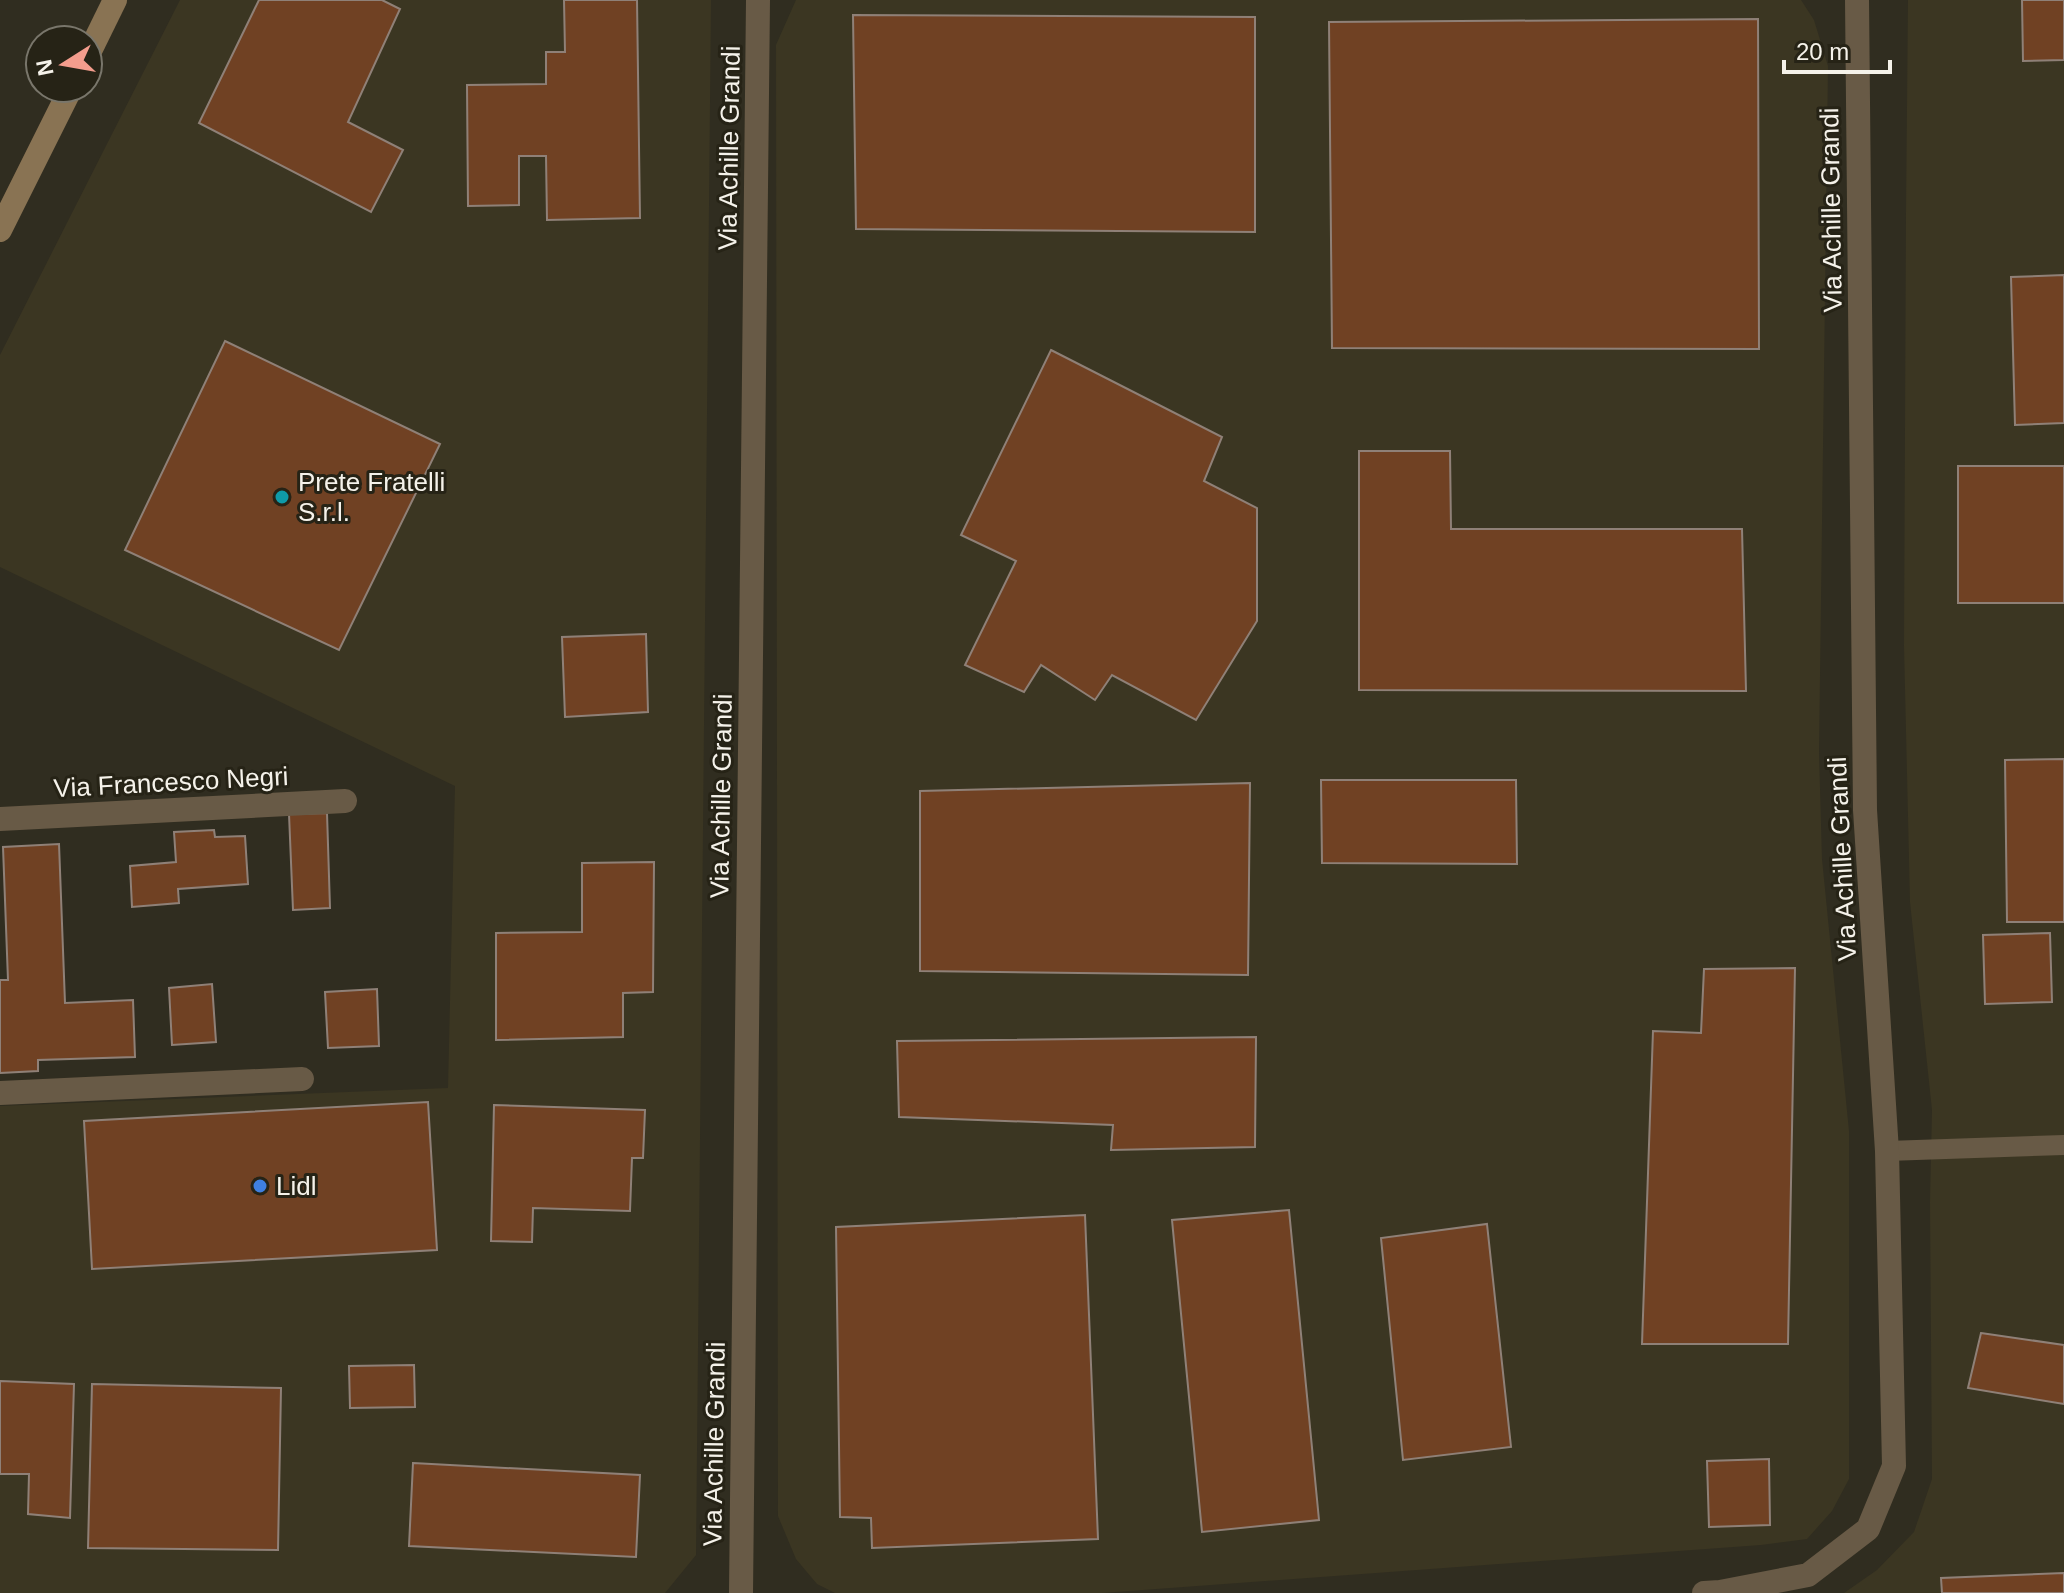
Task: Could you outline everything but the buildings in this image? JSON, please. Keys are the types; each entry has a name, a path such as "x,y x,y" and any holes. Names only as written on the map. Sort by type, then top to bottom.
{"main road":[{"path":"103,24 115,0"},
{"path":"0,230 63,104"}],"street":[{"name":"Via Achille Grandi","path":"741,1593 758,0"},
{"name":"Via Achille Grandi","path":"1704,1593 1808,1575 1868,1529 1894,1466 1887,1151 1865,810 1857,0"},
{"name":"Via Francesco Negri","path":"0,819 345,801"},
{"path":"0,1093 302,1079"}],"lane":[{"path":"1887,1151 2064,1145"}],"shaded area":[{"path":"180,0 711,0 696,1555 665,1593 0,1593 0,1106 448,1088 455,786 0,567 0,355"},
{"path":"796,0 1801,0 1814,20 1828,66 1819,753 1822,859 1849,1131 1849,1479 1832,1511 1807,1539 1761,1545 1102,1593 835,1593 817,1584 796,1559 778,1516 776,45"},
{"path":"1908,0 2064,0 2064,1593 1844,1593 1877,1570 1914,1532 1932,1479 1932,1110 1910,902 1904,646"}],"place":[{"name":"Prete Fratelli S.r.l.","path":"282,497"},
{"name":"Lidl","path":"260,1186"}]}
